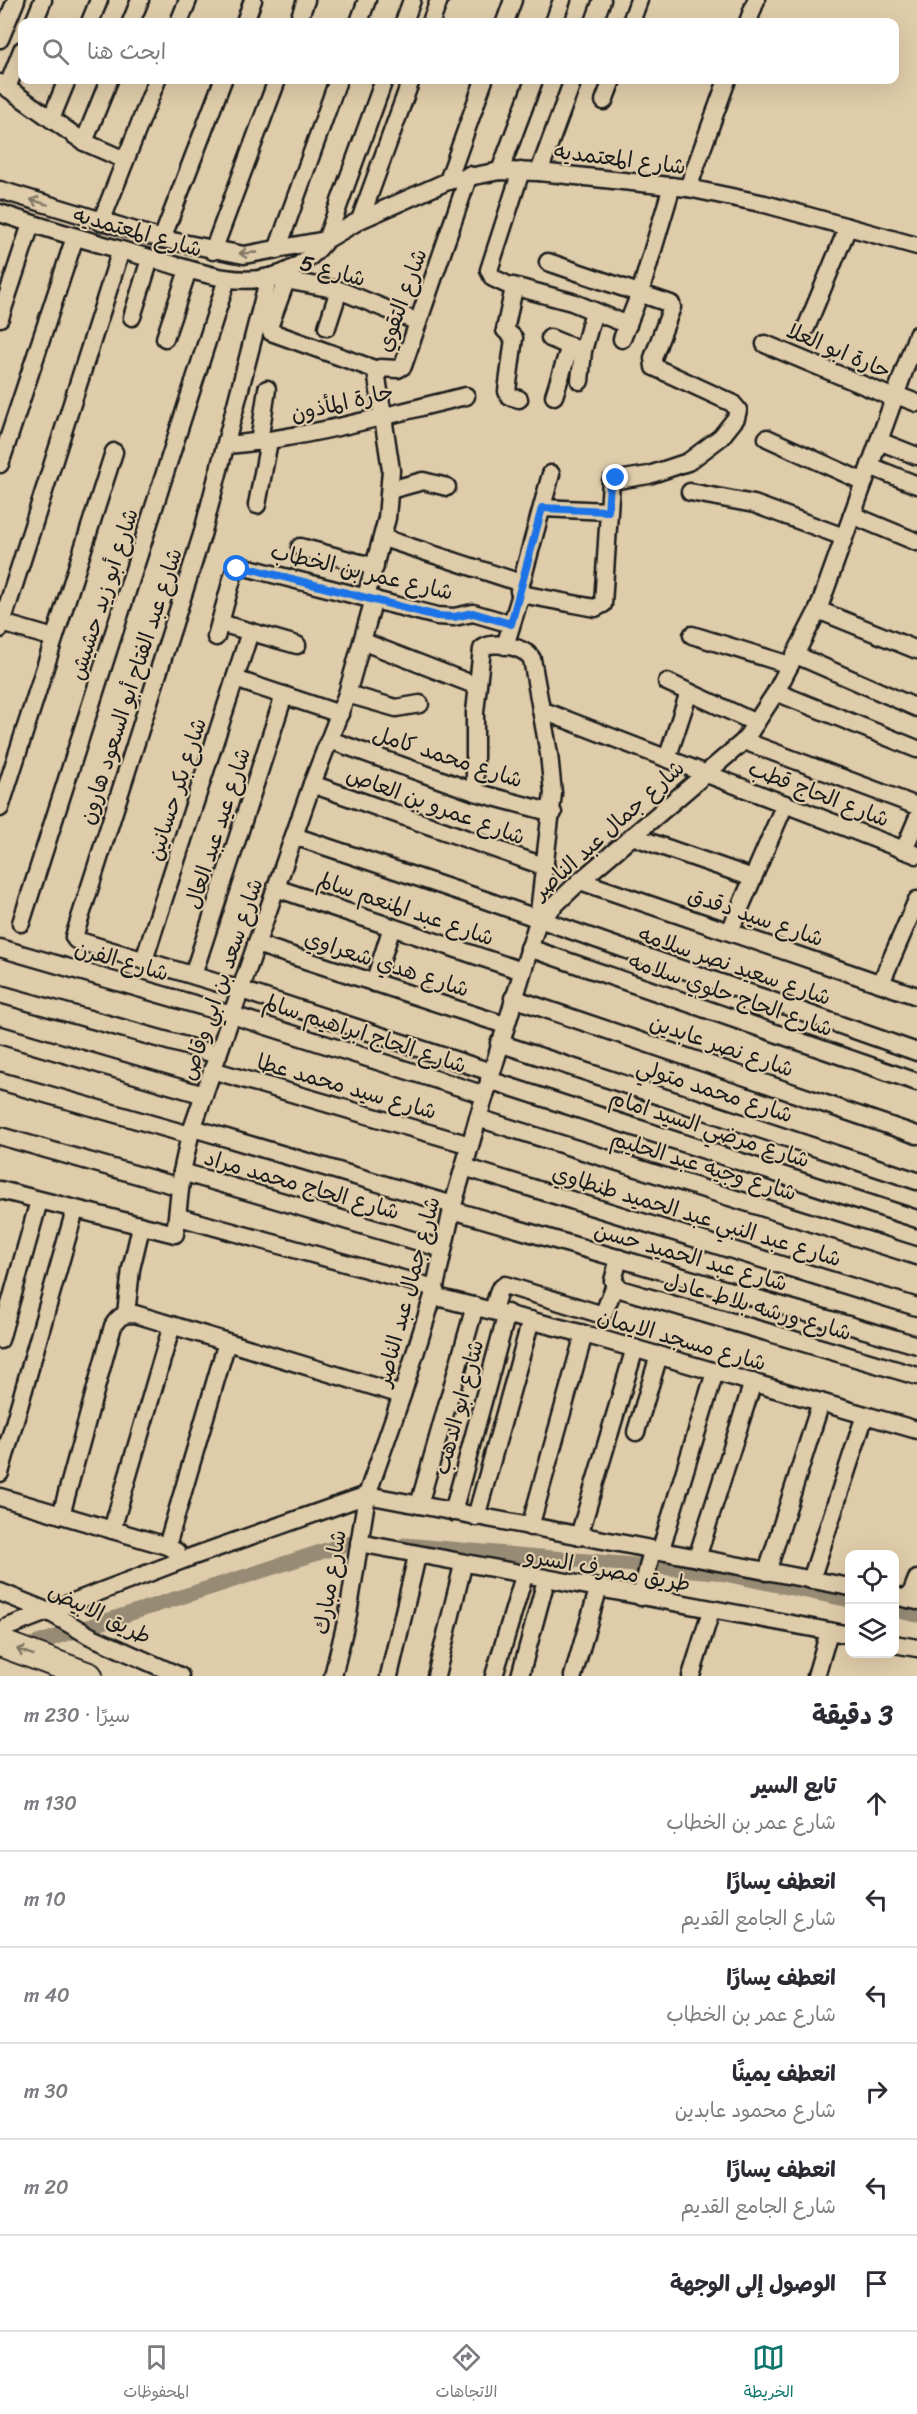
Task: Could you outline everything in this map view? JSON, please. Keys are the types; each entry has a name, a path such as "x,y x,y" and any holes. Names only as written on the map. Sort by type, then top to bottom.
{"main road":[{"path":"0,1643 89,1676"}],"street":[{"path":"0,39 16,0"},
{"path":"36,18 43,0"},
{"path":"92,18 99,0"},
{"path":"133,18 140,0"},
{"path":"181,18 188,0"},
{"path":"246,18 253,0"},
{"path":"299,18 306,0"},
{"path":"360,18 367,0"},
{"path":"405,18 412,0"},
{"path":"433,18 440,0"},
{"path":"506,18 513,0"},
{"path":"555,18 562,0"},
{"path":"595,18 602,0"},
{"path":"632,18 639,0"},
{"path":"749,18 756,0"},
{"path":"18,58 4,85 84,142 125,160"},
{"path":"51,118 65,84"},
{"path":"84,142 107,84"},
{"path":"101,222 155,84"},
{"path":"162,239 221,84"},
{"path":"213,250 275,84"},
{"path":"277,250 337,84"},
{"path":"326,240 383,84"},
{"path":"360,220 410,84"},
{"path":"448,181 483,84"},
{"path":"500,171 533,84"},
{"path":"538,171 571,84"},
{"path":"604,101 610,84"},
{"path":"521,171 489,270 493,278 594,311 625,332 680,187 725,84"},
{"name":"شارع المعتمديه","path":"0,213 188,270 227,279 270,277 301,264 326,240 360,220 448,181 500,171 538,171 680,187 765,204 917,246"},
{"name":"شارع التقوي","path":"330,740 348,694 364,642 375,567 383,538 390,490 389,443 378,397 377,370 401,368 469,176"},
{"name":"شارع المعتمديه","path":"0,190 162,239 244,255 326,240"},
{"path":"0,318 31,224"},
{"path":"806,328 848,227"},
{"path":"0,464 75,237"},
{"path":"54,638 1,626 121,250"},
{"path":"132,317 150,259"},
{"path":"383,538 520,589 595,608 601,606 604,601 610,484 613,479 649,475 688,462 721,436 738,414 738,410 732,403 654,368 653,358 672,305 548,261"},
{"path":"165,338 188,270"},
{"name":"شارع 5","path":"270,277 339,290 418,322"},
{"name":"شارع عبد الفتاح أبو السعود هارون","path":"270,277 202,535 74,936 76,940 241,990 488,1082"},
{"name":"شارع أبو زيد حشيش","path":"21,923 227,279"},
{"path":"286,281 269,327 271,333 377,370"},
{"path":"513,286 505,330 514,338 507,391 509,396 519,399"},
{"path":"327,327 339,290"},
{"path":"554,396 594,311"},
{"name":"شارع جمال عبد الناصر","path":"367,1495 402,1395 434,1292 464,1167 504,1025 538,921 580,881 744,741 756,723 776,692 818,610 917,335"},
{"path":"550,338 576,349"},
{"name":"حارة ابو العلا","path":"765,344 917,403"},
{"path":"576,349 580,381"},
{"path":"257,505 267,389"},
{"name":"حارة المأذون","path":"227,445 264,441 466,396"},
{"path":"767,438 867,474 917,485"},
{"path":"879,441 917,456"},
{"path":"0,808 114,452"},
{"path":"505,646 551,474"},
{"path":"390,490 423,481 447,487"},
{"path":"690,492 754,504 844,537"},
{"path":"542,508 608,511"},
{"path":"852,515 917,542"},
{"path":"300,547 375,567"},
{"name":"شارع عمر بن الخطاب","path":"250,632 218,630 234,572 241,567 445,618 473,613 511,624"},
{"path":"818,610 917,650"},
{"path":"250,632 297,645"},
{"name":"شارع بكر حسانين","path":"144,960 250,632"},
{"path":"692,635 793,660 917,708"},
{"path":"364,642 477,686"},
{"path":"475,792 477,686 482,649 488,644 524,651 531,656 552,774 553,813 538,921"},
{"path":"235,679 340,714"},
{"path":"667,682 756,723"},
{"path":"667,759 689,692"},
{"path":"776,692 917,749"},
{"path":"348,694 396,708 420,704"},
{"name":"شارع عيد عبد العال","path":"193,975 284,695"},
{"name":"شارع الحاج قطب","path":"541,710 911,852"},
{"name":"شارع محمد كامل","path":"330,740 475,792 553,813"},
{"name":"شارع سعد بن ابي وقاص","path":"141,1227 175,1234 179,1217 181,1180 192,1131 312,784 330,740"},
{"path":"744,741 917,806"},
{"name":"شارع عمرو بن العاص","path":"312,784 546,867"},
{"path":"730,931 785,804"},
{"path":"911,852 917,819"},
{"name":"شارع سعيد نصر سلامه","path":"294,836 485,900 538,921 917,1053"},
{"path":"632,836 753,878"},
{"name":"شارع سيد دقدق","path":"580,881 917,996"},
{"name":"شارع عبد المنعم سالم","path":"276,888 522,971"},
{"path":"881,983 911,928 917,900"},
{"path":"374,983 392,927"},
{"name":"شارع هدي شعراوي","path":"256,944 504,1025"},
{"name":"شارع الفرن","path":"0,948 232,1015"},
{"name":"شارع الحاج حلوي سلامه","path":"529,948 917,1082"},
{"name":"شارع سيد محمد عطا","path":"0,994 470,1146"},
{"name":"شارع نصر عابدين","path":"513,998 917,1135"},
{"name":"شارع الحاج ابراهيم سالم","path":"232,1015 488,1082"},
{"path":"0,1035 204,1095"},
{"name":"شارع محمد متولي","path":"499,1043 917,1181"},
{"name":"شارع عبد الحميد حسن","path":"0,1081 192,1131 917,1346"},
{"name":"شارع مرضي السيد امام","path":"488,1082 917,1219"},
{"name":"شارع وجيه عبد الحليم","path":"478,1118 917,1256"},
{"name":"شارع الحاج محمد مراد","path":"0,1136 181,1180 443,1249"},
{"name":"شارع عبد النبي عبد الحميد طنطاوي","path":"464,1167 917,1307"},
{"path":"0,1190 141,1227 131,1269 126,1314"},
{"path":"0,1340 39,1201"},
{"path":"0,1473 75,1210"},
{"name":"شارع مسجد الايمان","path":"179,1217 475,1306 659,1355 917,1430"},
{"path":"615,1285 614,1277 619,1258"},
{"name":"شارع ابو الدهب","path":"453,1512 500,1312 499,1290 505,1285 603,1315 615,1285"},
{"name":"شارع ورشه بلاط عادل","path":"615,1285 620,1289 917,1376"},
{"path":"419,1505 475,1306"},
{"path":"61,1515 113,1326 119,1316 126,1314 172,1325 402,1395"},
{"path":"476,1517 531,1320"},
{"path":"112,1530 172,1325"},
{"path":"530,1527 584,1334"},
{"path":"167,1546 227,1342"},
{"path":"579,1536 634,1348"},
{"path":"636,1432 659,1355"},
{"path":"641,1598 715,1372"},
{"path":"697,1558 753,1382"},
{"path":"766,1572 822,1402"},
{"path":"811,1580 865,1415"},
{"path":"0,1630 188,1558 367,1495"},
{"name":"طريق مصرف السرو","path":"367,1495 845,1586"},
{"name":"شارع مبارك","path":"333,1676 348,1614 367,1495"},
{"path":"0,1497 167,1546 188,1558"},
{"name":"طريق مصرف السرو","path":"359,1544 845,1634"},
{"path":"389,1676 417,1556"},
{"path":"436,1676 463,1565"},
{"path":"494,1676 524,1576"},
{"path":"907,1599 917,1579"},
{"path":"520,1676 546,1580"},
{"path":"573,1676 598,1590"},
{"name":"طريق الابيض","path":"0,1592 49,1612 90,1636 180,1676"},
{"path":"691,1676 711,1611"},
{"path":"816,1676 829,1632"},
{"path":"899,1645 917,1648"}],"waterway":[{"path":"19,1649 355,1541 371,1542"},
{"path":"404,1545 715,1572 845,1599"},
{"path":"899,1611 917,1615"}],"route":[{"path":"237,569 245,567 445,618 473,613 511,624 542,508 608,511 610,484 616,478"}]}
